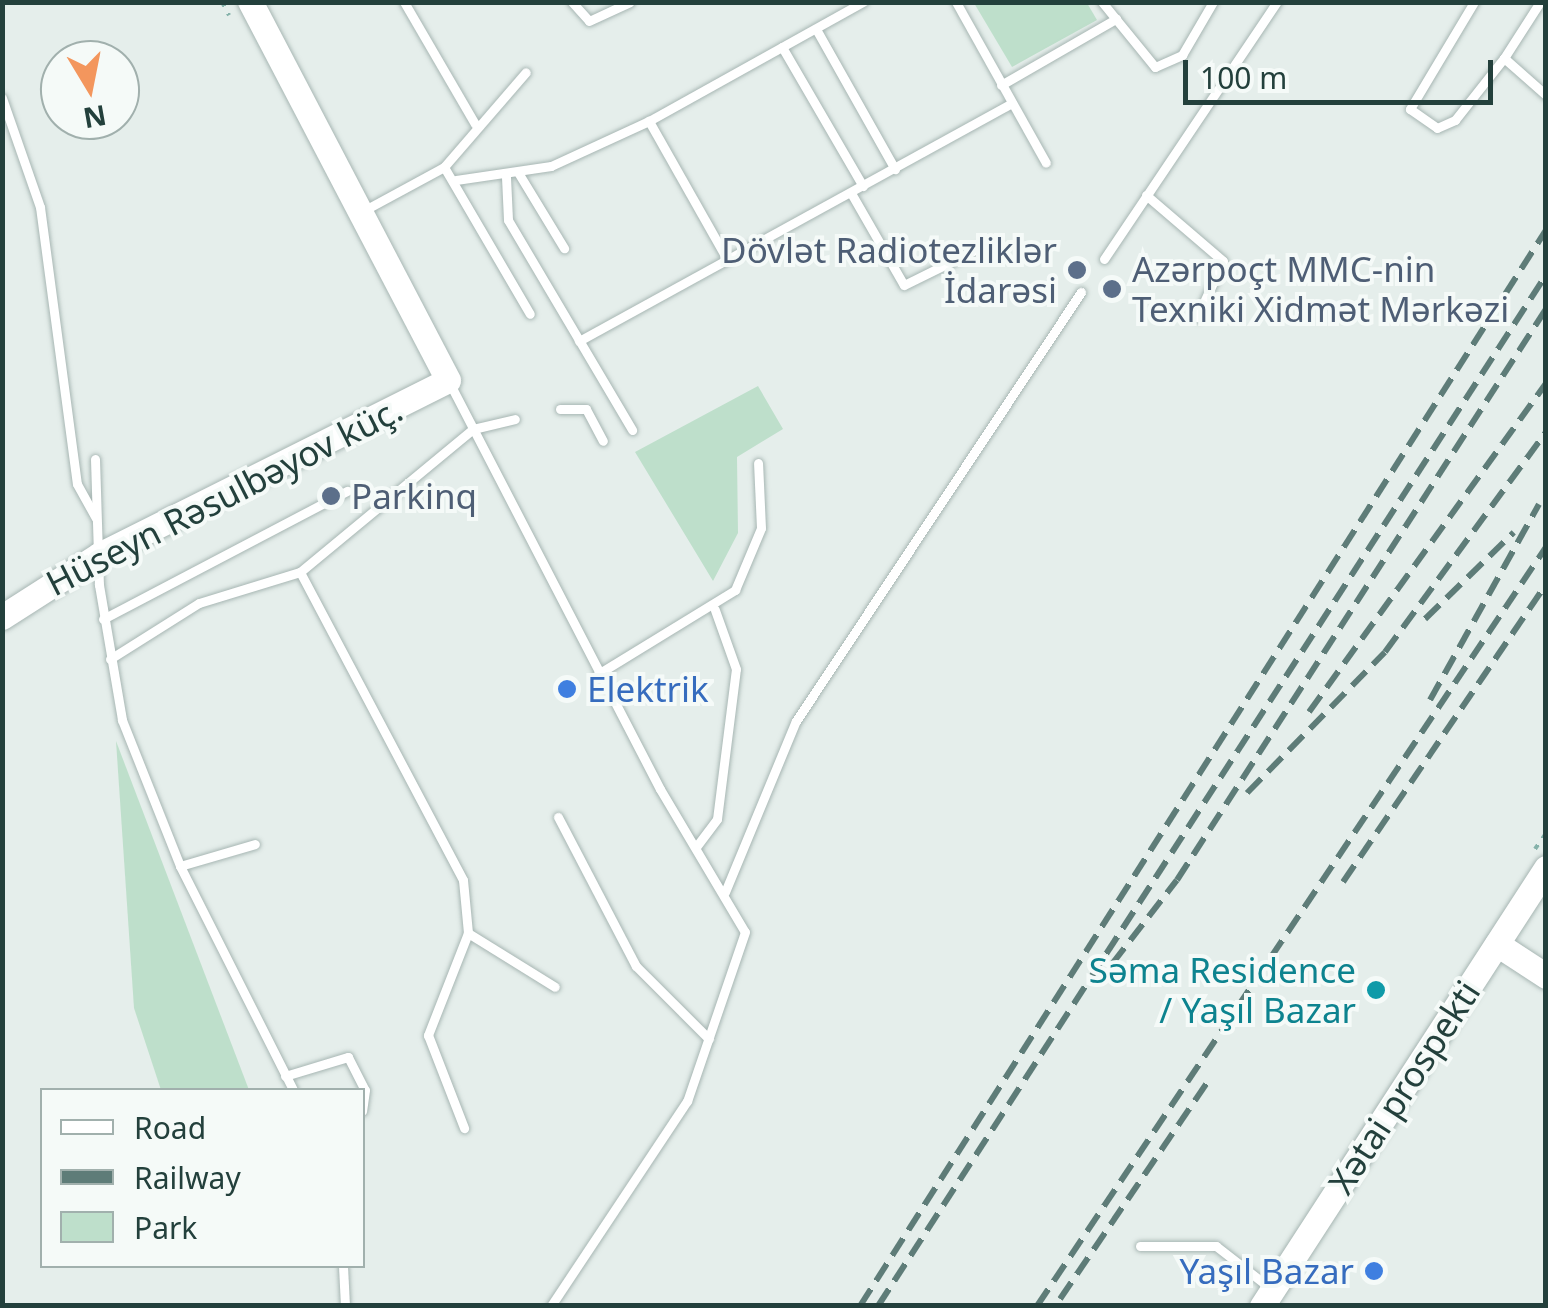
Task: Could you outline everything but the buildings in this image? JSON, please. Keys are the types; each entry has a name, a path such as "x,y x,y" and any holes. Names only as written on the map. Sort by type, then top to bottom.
{"street":[{"path":"250,2 448,380"},
{"name":"Hüseyn Rəsulbəyov küç.","path":"2,617 99,555 448,380"},
{"name":"Xətai prospekti","path":"1268,1297 1546,868"},
{"path":"1497,944 1546,976"}],"lane":[{"path":"404,2 475,124"},
{"path":"572,2 589,21 630,2"},
{"path":"456,180 506,178 649,121 862,2"},
{"path":"956,2 1046,163"},
{"path":"1102,2 1138,56 1167,64 1213,2"},
{"path":"1104,259 1277,2"},
{"path":"1474,2 1410,109 1437,128 1455,120 1504,58 1540,2"},
{"path":"1002,84 1116,19"},
{"path":"816,29 895,169"},
{"path":"782,47 864,186"},
{"path":"1504,58 1546,95"},
{"path":"360,212 444,167 475,124 526,72"},
{"path":"2,98 40,207 78,484 96,518"},
{"path":"580,341 1012,103"},
{"path":"649,121 727,259"},
{"path":"444,167 456,180 530,314"},
{"path":"519,174 564,248"},
{"path":"506,178 508,220 632,430"},
{"path":"851,193 904,285 977,249"},
{"path":"1146,195 1223,261 1196,317"},
{"path":"725,892 796,721 1081,292"},
{"path":"448,380 598,674 725,892 744,932 688,1101 551,1306"},
{"path":"560,409 586,409 603,441"},
{"path":"110,659 199,603 300,572 473,429 515,419"},
{"path":"95,459 103,619 133,751 180,866 292,1088"},
{"path":"598,674 715,610 735,590 760,528 758,463"},
{"path":"103,619 347,491"},
{"path":"300,572 432,807 463,880 468,934 428,1035 464,1128"},
{"path":"696,847 717,819 736,669 715,610"},
{"path":"558,817 636,966 709,1039"},
{"path":"180,866 256,844"},
{"path":"468,934 555,987"},
{"path":"286,1076 348,1057 364,1088"},
{"path":"1140,1246 1216,1246 1268,1297"},
{"path":"343,1268 345,1306"}],"green space":[{"path":"974,3 1087,3 1097,20 1012,67"},
{"path":"758,386 783,429 737,457 738,533 713,581 635,452"},
{"path":"116,741 248,1088 160,1088 134,1008"}],"railway":[{"path":"860,1306 1546,230"},
{"path":"878,1306 1546,275"},
{"path":"1112,964 1177,880 1546,309"},
{"path":"1309,712 1546,383"},
{"path":"1247,793 1385,652 1546,432"},
{"path":"1430,700 1539,504"},
{"path":"1425,619 1514,532"},
{"path":"1037,1306 1546,547"},
{"path":"1343,882 1546,584"},
{"path":"1060,1299 1209,1080"}],"place":[{"name":"Dövlət Radiotezliklər İdarəsi","path":"1077,270"},
{"name":"Azərpoçt MMC-nin Texniki Xidmət Mərkəzi","path":"1112,289"},
{"name":"Parkinq","path":"331,496"},
{"name":"Elektrik","path":"567,689"},
{"name":"Səma Residence / Yaşıl Bazar","path":"1376,990"},
{"name":"Yaşıl Bazar","path":"1374,1271"}]}
